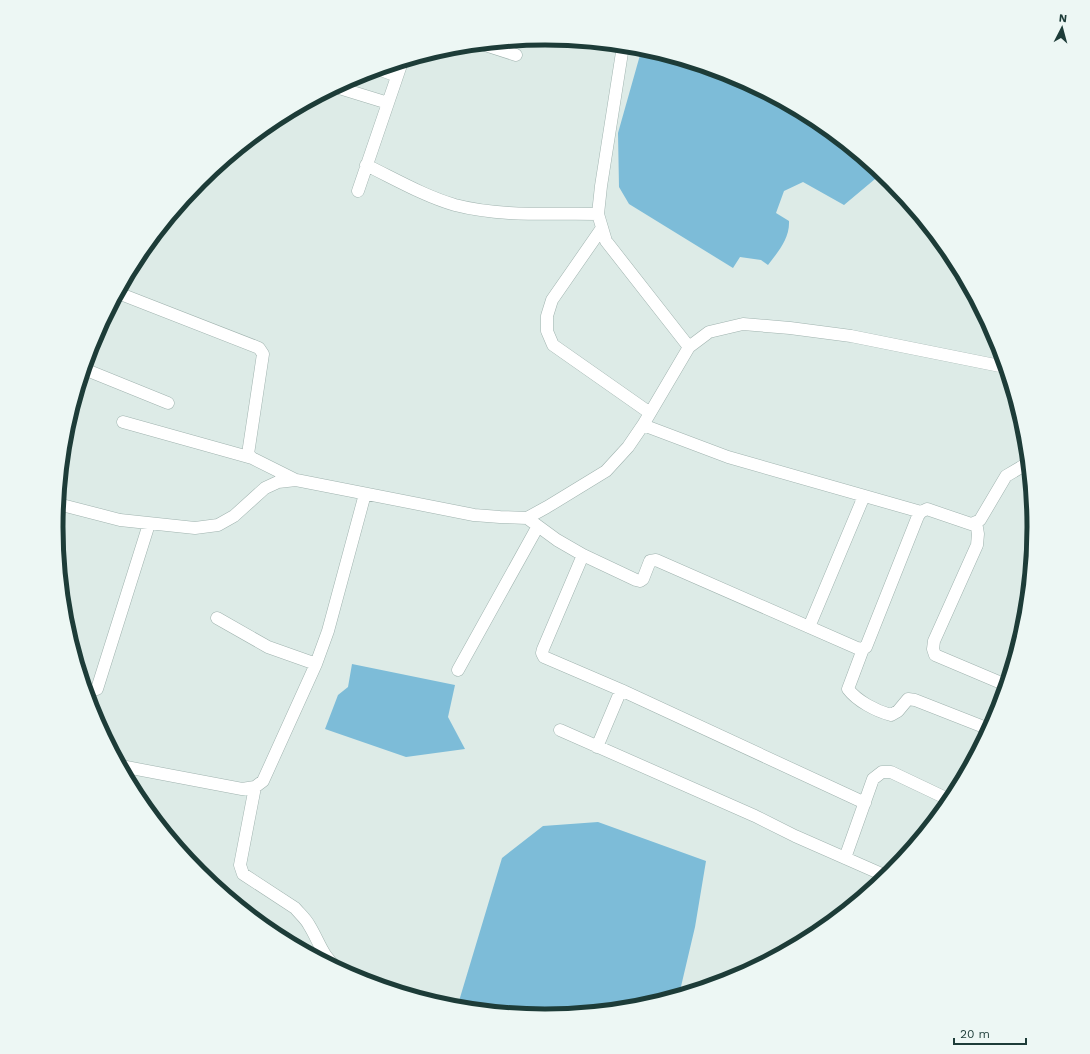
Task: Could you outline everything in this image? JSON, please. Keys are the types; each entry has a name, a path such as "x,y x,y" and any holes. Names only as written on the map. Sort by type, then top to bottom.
{"street":[{"path":"494,48 516,55"},
{"path":"623,51 601,186 598,214 606,241 688,347"},
{"path":"358,191 400,68"},
{"path":"387,72 397,76"},
{"path":"344,90 388,103"},
{"path":"366,165 432,197 455,205 479,210 511,213 598,214"},
{"path":"602,228 552,300 547,316 547,331 553,345 650,413"},
{"path":"123,295 262,350 263,354 248,450 248,454 252,458"},
{"path":"123,422 252,458 296,480 474,515 500,518 527,518 548,507 606,471 628,447 643,425 688,347 709,332 743,324 851,336 999,367"},
{"path":"89,371 168,403"},
{"path":"643,425 728,457 921,512"},
{"path":"983,727 915,700 908,699 898,711 891,715 882,713 853,696 848,689 863,648 866,647 918,516 921,512 927,509 971,524 976,522 980,520 1006,476 1023,466"},
{"path":"64,505 120,520 195,528 218,525 234,516 265,488 278,482 296,480"},
{"path":"128,767 242,789 255,786 263,781 316,664 328,631 366,494"},
{"path":"809,627 864,496"},
{"path":"527,518 557,540 583,555 640,581 643,579 650,561 656,560 857,648 863,648"},
{"path":"976,522 978,534 977,545 934,641 933,649 935,655 1001,683"},
{"path":"97,689 149,524"},
{"path":"458,670 538,526"},
{"path":"583,555 542,652 544,657 621,690 865,803"},
{"path":"217,618 268,647 316,664"},
{"path":"597,747 621,690"},
{"path":"560,730 755,816 880,873"},
{"path":"845,858 873,779 882,772 891,772 944,797"},
{"path":"255,786 240,865 241,870 244,874 295,908 302,915 309,924 324,955"}],"water":[{"path":"640,54 670,61 700,71 758,95 813,126 877,178 844,205 803,182 784,191 776,213 789,221 789,227 788,233 779,250 768,265 761,260 740,257 733,268 629,204 619,187 618,133"},
{"path":"352,664 455,685 448,717 465,749 406,757 325,729 338,695 348,687"},
{"path":"598,822 706,861 695,927 680,990 639,1000 577,1008 513,1008 459,1001 502,858 543,826"}]}
